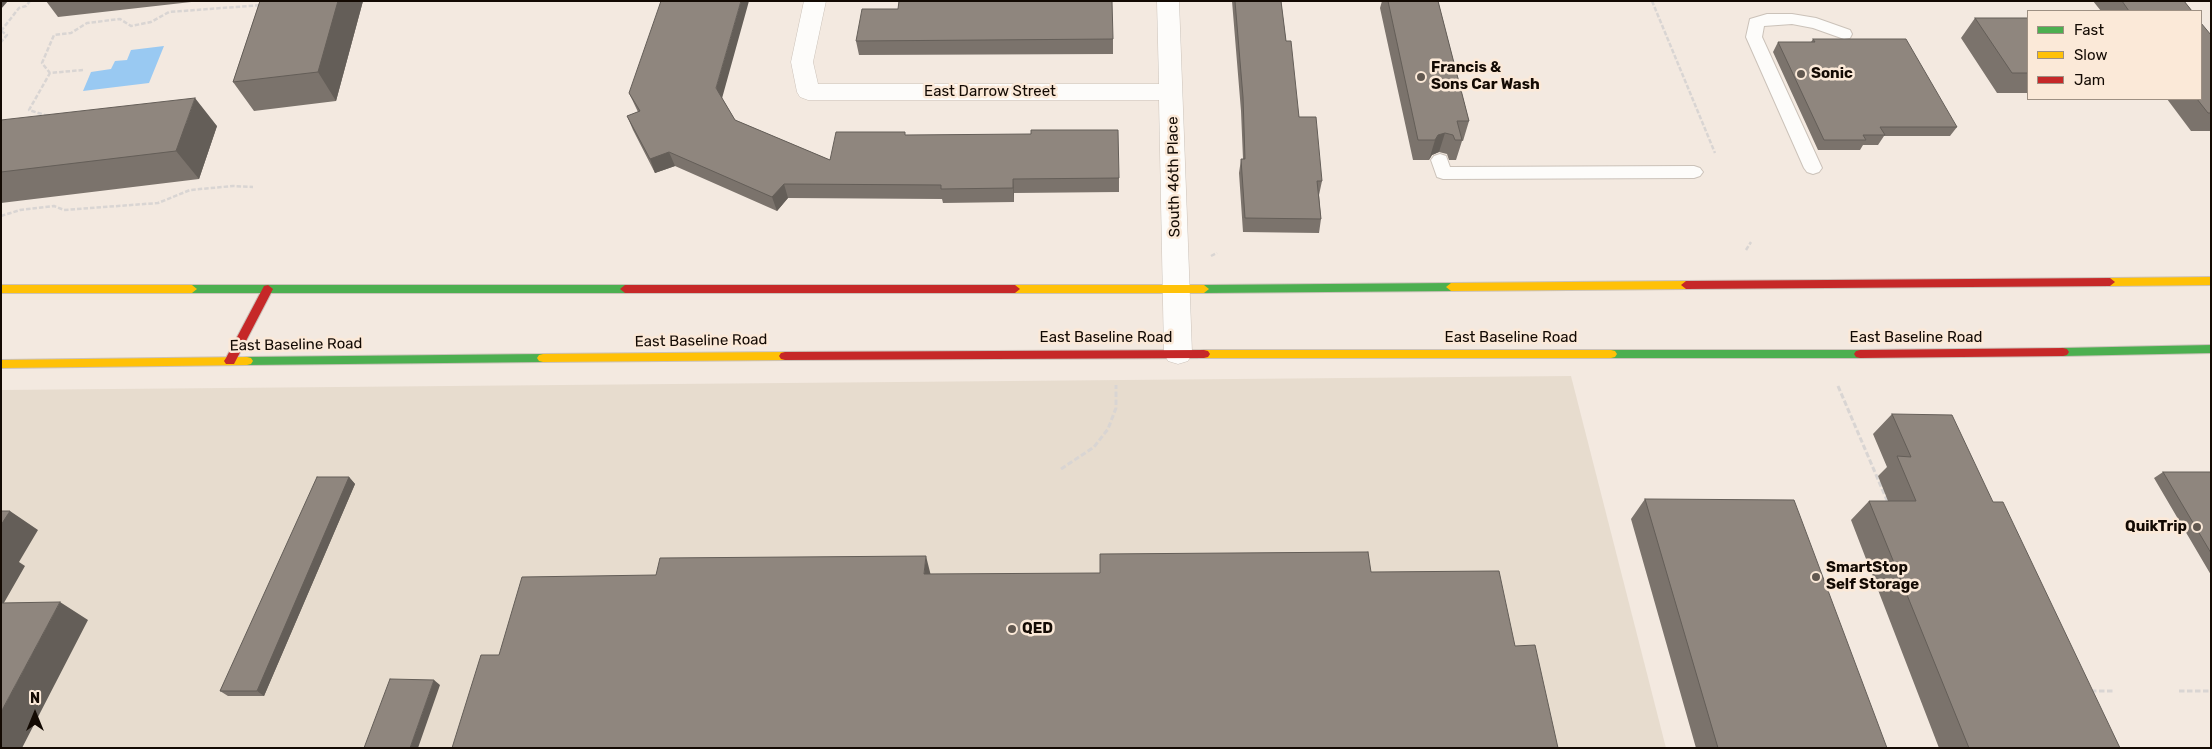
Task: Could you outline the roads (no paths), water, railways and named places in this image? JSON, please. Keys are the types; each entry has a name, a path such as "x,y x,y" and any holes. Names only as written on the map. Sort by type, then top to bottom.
{"main road":[{"path":"1,289 1176,289 2211,281"},
{"path":"230,361 268,289"},
{"name":"East Baseline Road","path":"1,364 1178,353 1976,354 2211,349"}],"street":[{"name":"East Darrow Street","path":"816,1 802,62 808,92 1172,92"},
{"name":"South 46th Place","path":"1168,1 1178,353"}],"lane":[{"path":"1814,168 1754,38 1756,24 1767,19 1792,19 1816,22 1844,34"},
{"path":"1440,160 1443,173 1694,172"}],"water":[{"path":"164,46 149,83 83,91 91,72 111,69 115,61 127,60 131,50"}],"place":[{"name":"Sonic","path":"1801,74"},
{"name":"Francis & Sons Car Wash","path":"1421,77"},
{"name":"QuikTrip","path":"2197,527"},
{"name":"SmartStop Self Storage","path":"1816,577"},
{"name":"QED","path":"1012,629"}]}
